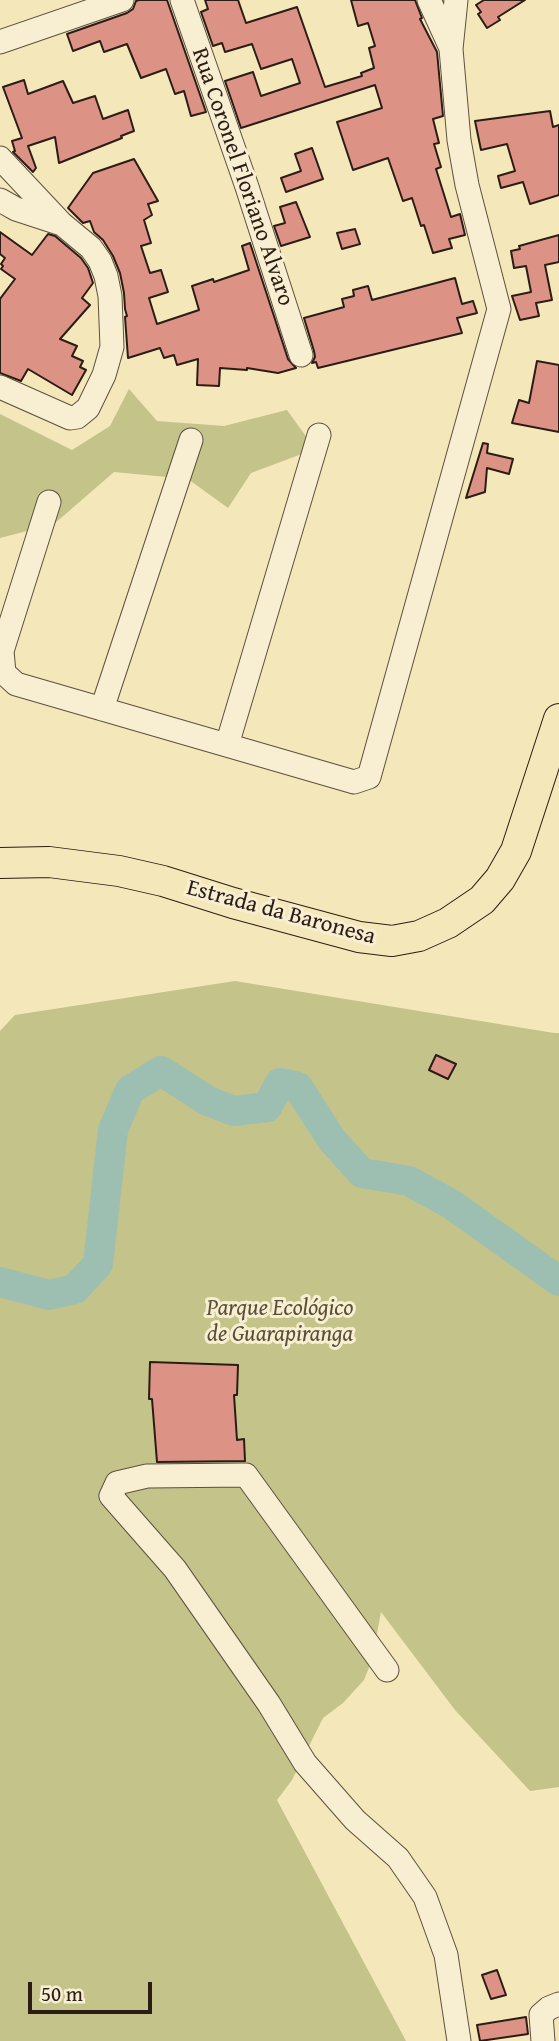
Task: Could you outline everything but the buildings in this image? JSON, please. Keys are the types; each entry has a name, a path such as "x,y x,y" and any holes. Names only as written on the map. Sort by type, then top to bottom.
{"main road":[{"name":"Estrada da Baronesa","path":"0,863 50,862 119,871 359,937 392,941 419,936 448,923 482,900 500,879 516,851 559,719"}],"street":[{"path":"0,42 122,0"},
{"name":"Rua Coronel Floriano Alvaro","path":"182,0 247,187 301,355"},
{"path":"429,0 452,49"},
{"path":"49,502 2,651 4,673 16,684 354,782 369,777 499,309 467,185 459,140 452,49 456,0"},
{"path":"0,158 62,224 91,248 100,261 110,296 112,347 104,375 88,408 77,417 70,418 0,387"},
{"path":"0,200 16,209 62,224"},
{"path":"227,745 318,435"},
{"path":"102,709 191,440"},
{"path":"387,1670 246,1475 147,1476 117,1483 111,1496 175,1569 269,1704 305,1763 355,1820 398,1858 425,1897 446,1955 459,2041"},
{"path":"543,2041 541,2015 559,2004"}],"green space":[{"path":"129,389 157,421 224,426 287,410 315,449 251,473 228,508 188,479 114,472 54,524 0,538 0,414 72,450 110,426"},
{"name":"Parque Ecológico de Guarapiranga","path":"235,981 559,1033 559,1787 530,1791 455,1710 381,1612 372,1660 364,1680 343,1703 323,1718 292,1780 277,1800 406,2041 0,2041 0,1031 15,1015"}],"waterway":[{"path":"0,1282 49,1295 75,1289 98,1264 113,1130 130,1090 161,1071 208,1101 234,1111 267,1107 280,1083 298,1087 332,1140 362,1173 409,1181 451,1204 559,1281"}]}
